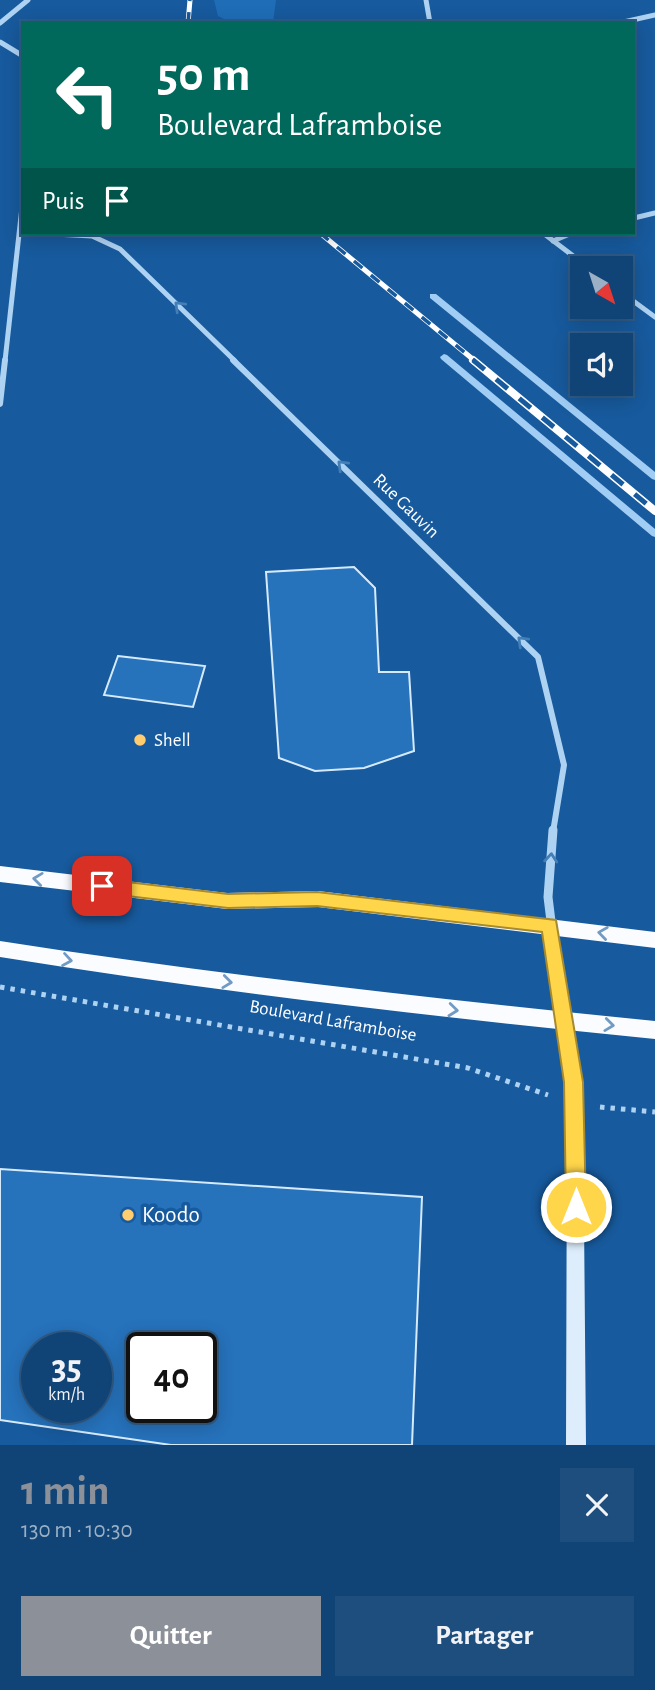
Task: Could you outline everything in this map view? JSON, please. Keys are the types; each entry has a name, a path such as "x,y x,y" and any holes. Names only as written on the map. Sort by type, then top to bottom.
{"main road":[{"path":"0,874 228,901 317,899 655,940"},
{"name":"Boulevard Laframboise","path":"0,950 239,984 453,1010 655,1030"}],"street":[{"path":"0,23 28,0"},
{"path":"426,0 430,21"},
{"path":"628,21 655,15"},
{"path":"0,42 21,55"},
{"path":"635,218 655,213"},
{"path":"0,404 20,232"},
{"name":"Rue Gauvin","path":"73,235 92,236 120,249 538,657 564,765 555,810 548,897 564,1019"},
{"path":"546,235 573,256"},
{"path":"553,241 567,235"},
{"path":"634,302 655,317"},
{"path":"564,1019 575,1104 576,1445"}],"path":[{"name":"Boulevard Laframboise","path":"0,987 468,1068 575,1104 655,1112"}],"shaded area":[{"path":"214,0 276,0 273,21 228,21 218,16"}],"building":[{"path":"354,567 375,588 379,672 409,672 414,751 364,768 315,771 279,758 266,572"},
{"path":"118,656 205,666 193,707 104,695"},
{"path":"0,1169 422,1197 412,1445 171,1445 0,1420"}],"waterway":[{"path":"433,296 655,477"},
{"path":"444,357 655,534"}],"railway":[{"path":"188,21 190,0"},
{"path":"322,235 475,361"},
{"path":"473,360 655,511"}],"place":[{"name":"Shell","path":"140,740"},
{"name":"Koodo","path":"128,1215"}],"route":[{"path":"102,886 228,901 317,899 550,926 573,1082 576,1207"}]}
